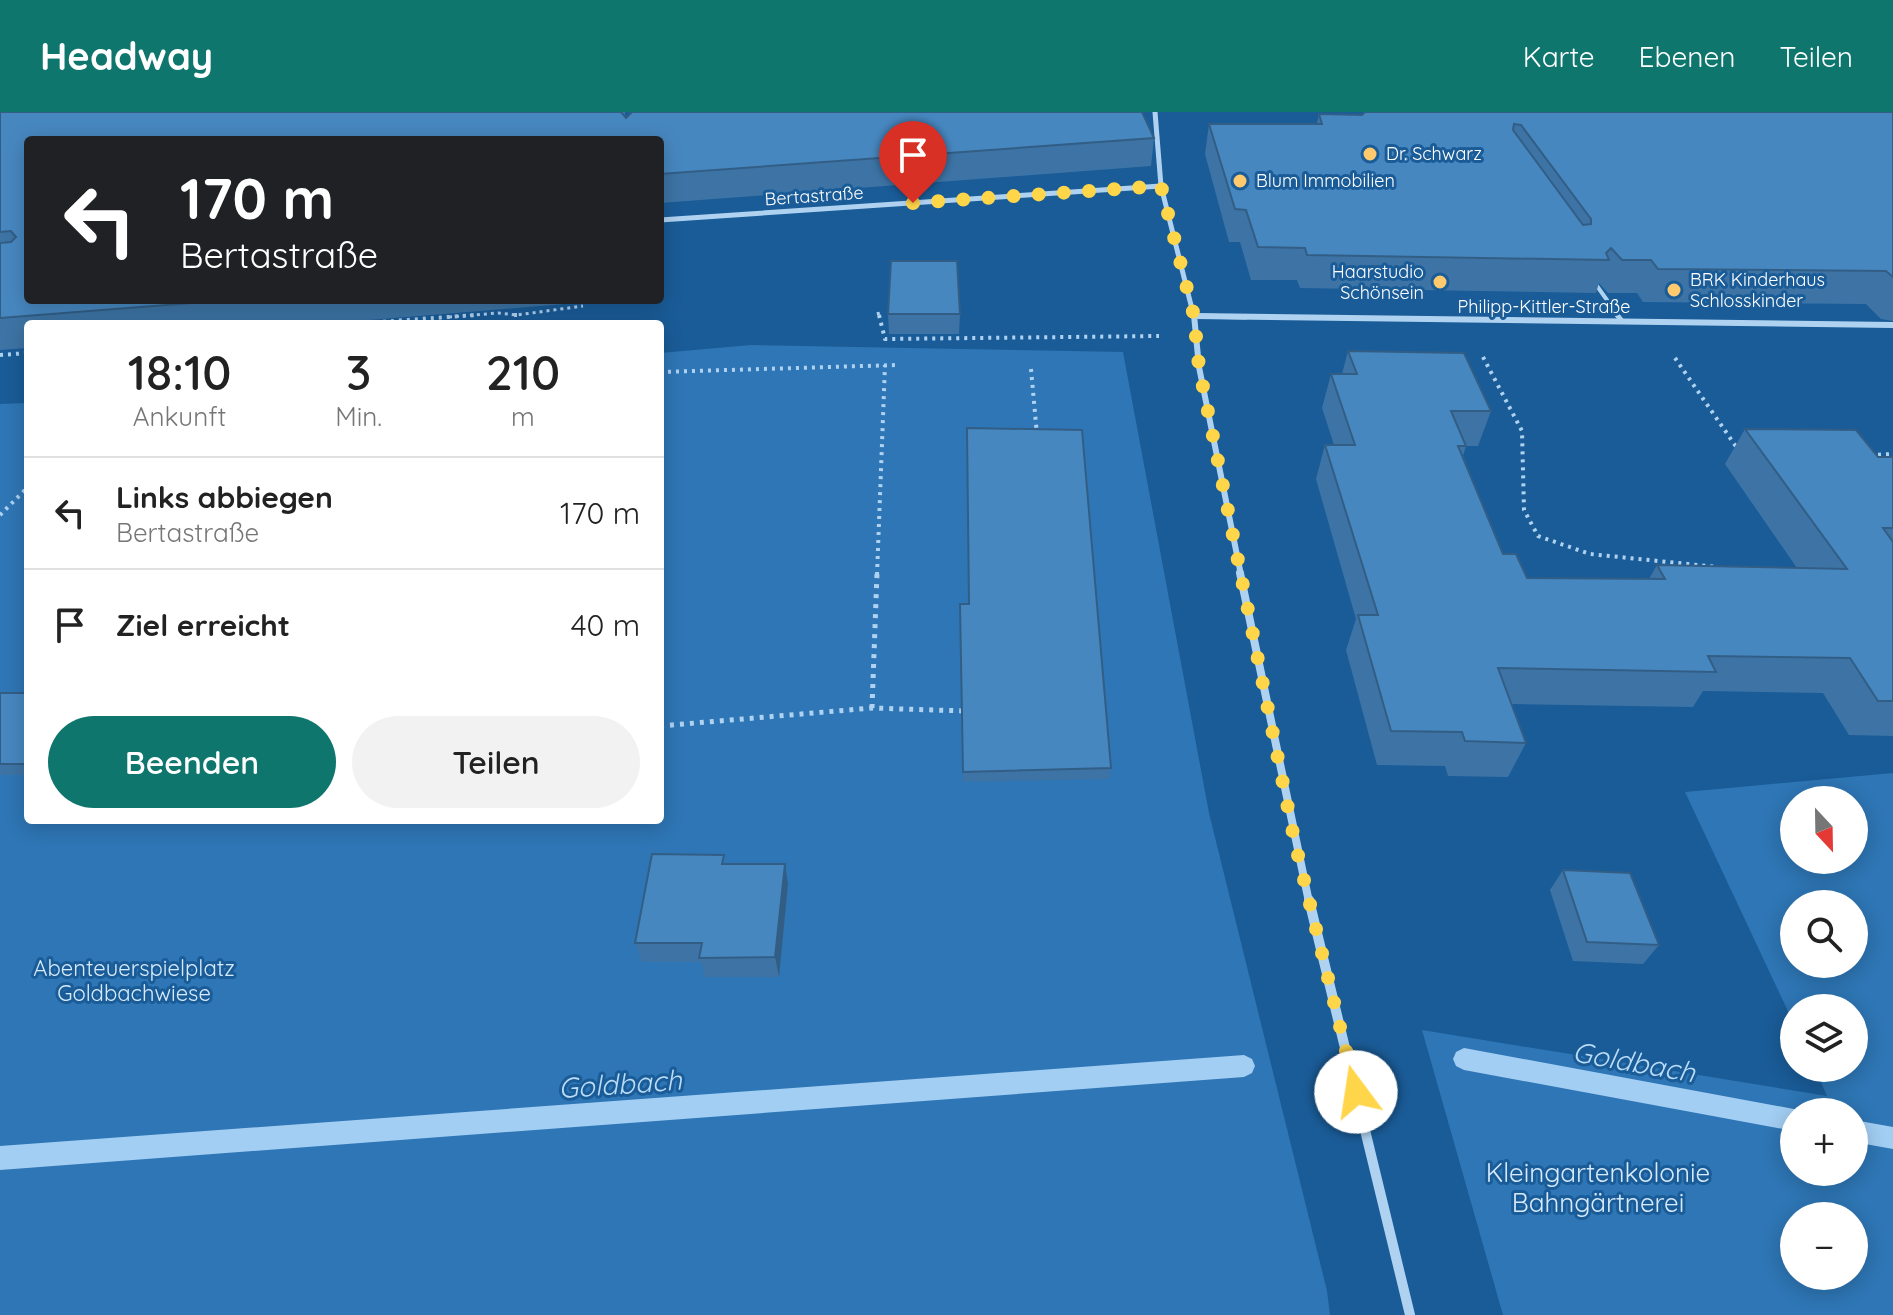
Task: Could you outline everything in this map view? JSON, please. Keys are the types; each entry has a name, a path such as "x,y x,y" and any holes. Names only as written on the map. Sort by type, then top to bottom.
{"street":[{"path":"1155,112 1161,186 1194,316 1199,367 1295,843 1410,1315"},
{"name":"Bertastraße","path":"664,220 1161,186"},
{"name":"Philipp-Kittler-Straße","path":"1194,316 1893,325"}],"lane":[{"path":"1597,286 1622,321"}],"path":[{"path":"404,320 498,313 517,315 583,306"},
{"path":"878,312 885,339 1196,336"},
{"path":"1464,321 1522,431 1524,510 1538,536 1590,554 1721,567"},
{"path":"1650,322 1739,450"},
{"path":"0,355 24,353"},
{"path":"872,708 885,365"},
{"path":"664,372 898,365"},
{"path":"1031,369 1038,448"},
{"path":"1864,455 1893,454"},
{"path":"0,515 24,491"},
{"path":"664,726 872,708 977,712"}],"green space":[{"name":"Abenteuerspielplatz Goldbachwiese","path":"751,345 1123,352 1209,813 1327,1291 1330,1315 0,1315 0,404 24,403 24,824 664,824 664,353"},
{"name":"Kleingartenkolonie Bahngärtnerei","path":"1893,773 1893,1315 1503,1315 1422,1030 1827,1096 1821,1082 1868,1082 1868,994 1780,994 1685,792"}],"building":[{"path":"0,112 621,112 626,118 632,112 1142,112 1154,138 664,174 664,136 24,136 24,304 179,304 0,318 0,243 11,242 16,237 11,231 0,232"},
{"path":"1365,112 1893,112 1893,277 1886,271 1658,269 1651,260 1622,260 1611,248 1606,253 1609,260 1307,255 1305,248 1258,247 1246,210 1235,209 1209,124 1322,124 1319,114 1362,115","holes":["1514,124 1521,125 1591,219 1591,224 1583,225 1513,130"]},
{"path":"891,261 957,261 960,314 888,314"},
{"path":"1348,351 1464,353 1491,411 1451,411 1466,446 1458,446 1503,554 1516,554 1527,578 1665,579 1657,565 1847,569 1745,429 1856,430 1878,457 1893,457 1893,528 1883,528 1893,542 1893,701 1878,701 1850,658 1708,656 1716,672 1498,668 1526,743 1465,741 1462,732 1391,731 1358,615 1378,615 1325,445 1355,445 1331,374 1357,374"},
{"path":"967,428 1082,430 1111,768 963,772 960,604 969,604"},
{"path":"0,693 24,693 24,764 0,764"},
{"path":"652,854 724,855 722,864 785,864 775,957 699,958 702,943 635,943"},
{"path":"1563,870 1630,873 1659,945 1587,942"}],"waterway":[{"name":"Goldbach","path":"1464,1059 1780,1117"},
{"name":"Goldbach","path":"0,1158 1244,1066"},
{"name":"Goldbach","path":"1868,1134 1893,1138"}],"place":[{"name":"Dr. Schwarz","path":"1370,154"},
{"name":"Blum Immobilien","path":"1240,181"},
{"name":"Haarstudio Schönsein","path":"1440,282"},
{"name":"BRK Kinderhaus Schlosskinder","path":"1674,290"}],"route":[{"path":"913,203 1161,186 1194,316 1199,367 1295,843 1356,1092"}]}
